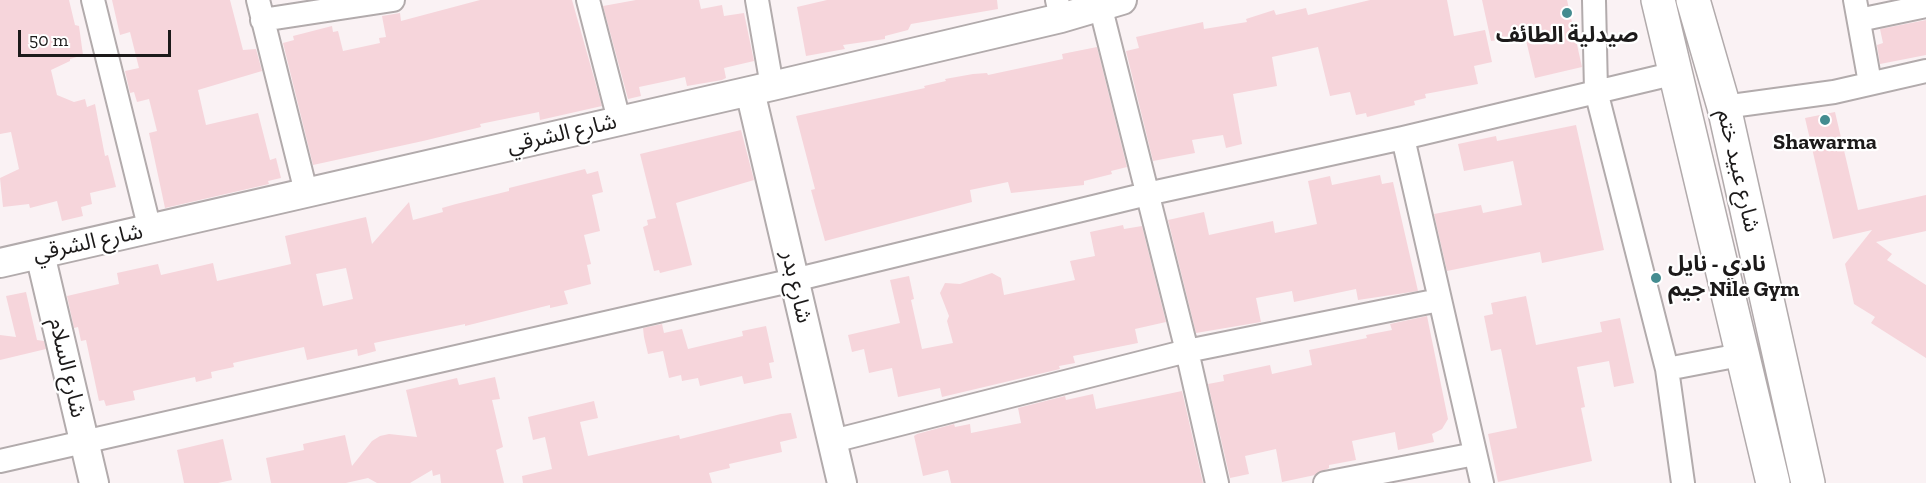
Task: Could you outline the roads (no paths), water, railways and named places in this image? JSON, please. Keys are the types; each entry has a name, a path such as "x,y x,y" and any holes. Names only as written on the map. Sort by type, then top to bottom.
{"main road":[{"name":"شارع عبيد ختم","path":"1658,0 1740,355 1773,483"},
{"name":"شارع عبيد ختم","path":"1697,4 1724,107 1808,483"}],"street":[{"path":"93,0 150,230"},
{"path":"306,192 260,10 393,0"},
{"path":"588,0 620,120"},
{"path":"756,0 761,88"},
{"path":"1594,0 1596,91 1667,369 1683,483"},
{"path":"1111,2 1147,194 1187,351 1217,483"},
{"name":"شارع الشرقي","path":"0,263 761,88 1059,9 1111,2"},
{"path":"1870,83 1857,10 1926,6"},
{"path":"1724,107 1834,92 1926,70"},
{"path":"0,461 794,280 1147,194 1403,138 1676,73"},
{"name":"شارع بدر","path":"761,88 794,280 842,483"},
{"path":"1403,138 1482,483"},
{"name":"شارع السلام","path":"40,254 94,483"},
{"path":"833,441 1187,351 1439,300"},
{"path":"1667,369 1740,355"},
{"path":"1325,483 1475,454"}],"place":[{"name":"صيدلية الطائف","path":"1567,13"},
{"name":"Shawarma","path":"1825,120"},
{"name":"نادي - نايل جيم Nile Gym","path":"1656,278"}]}
